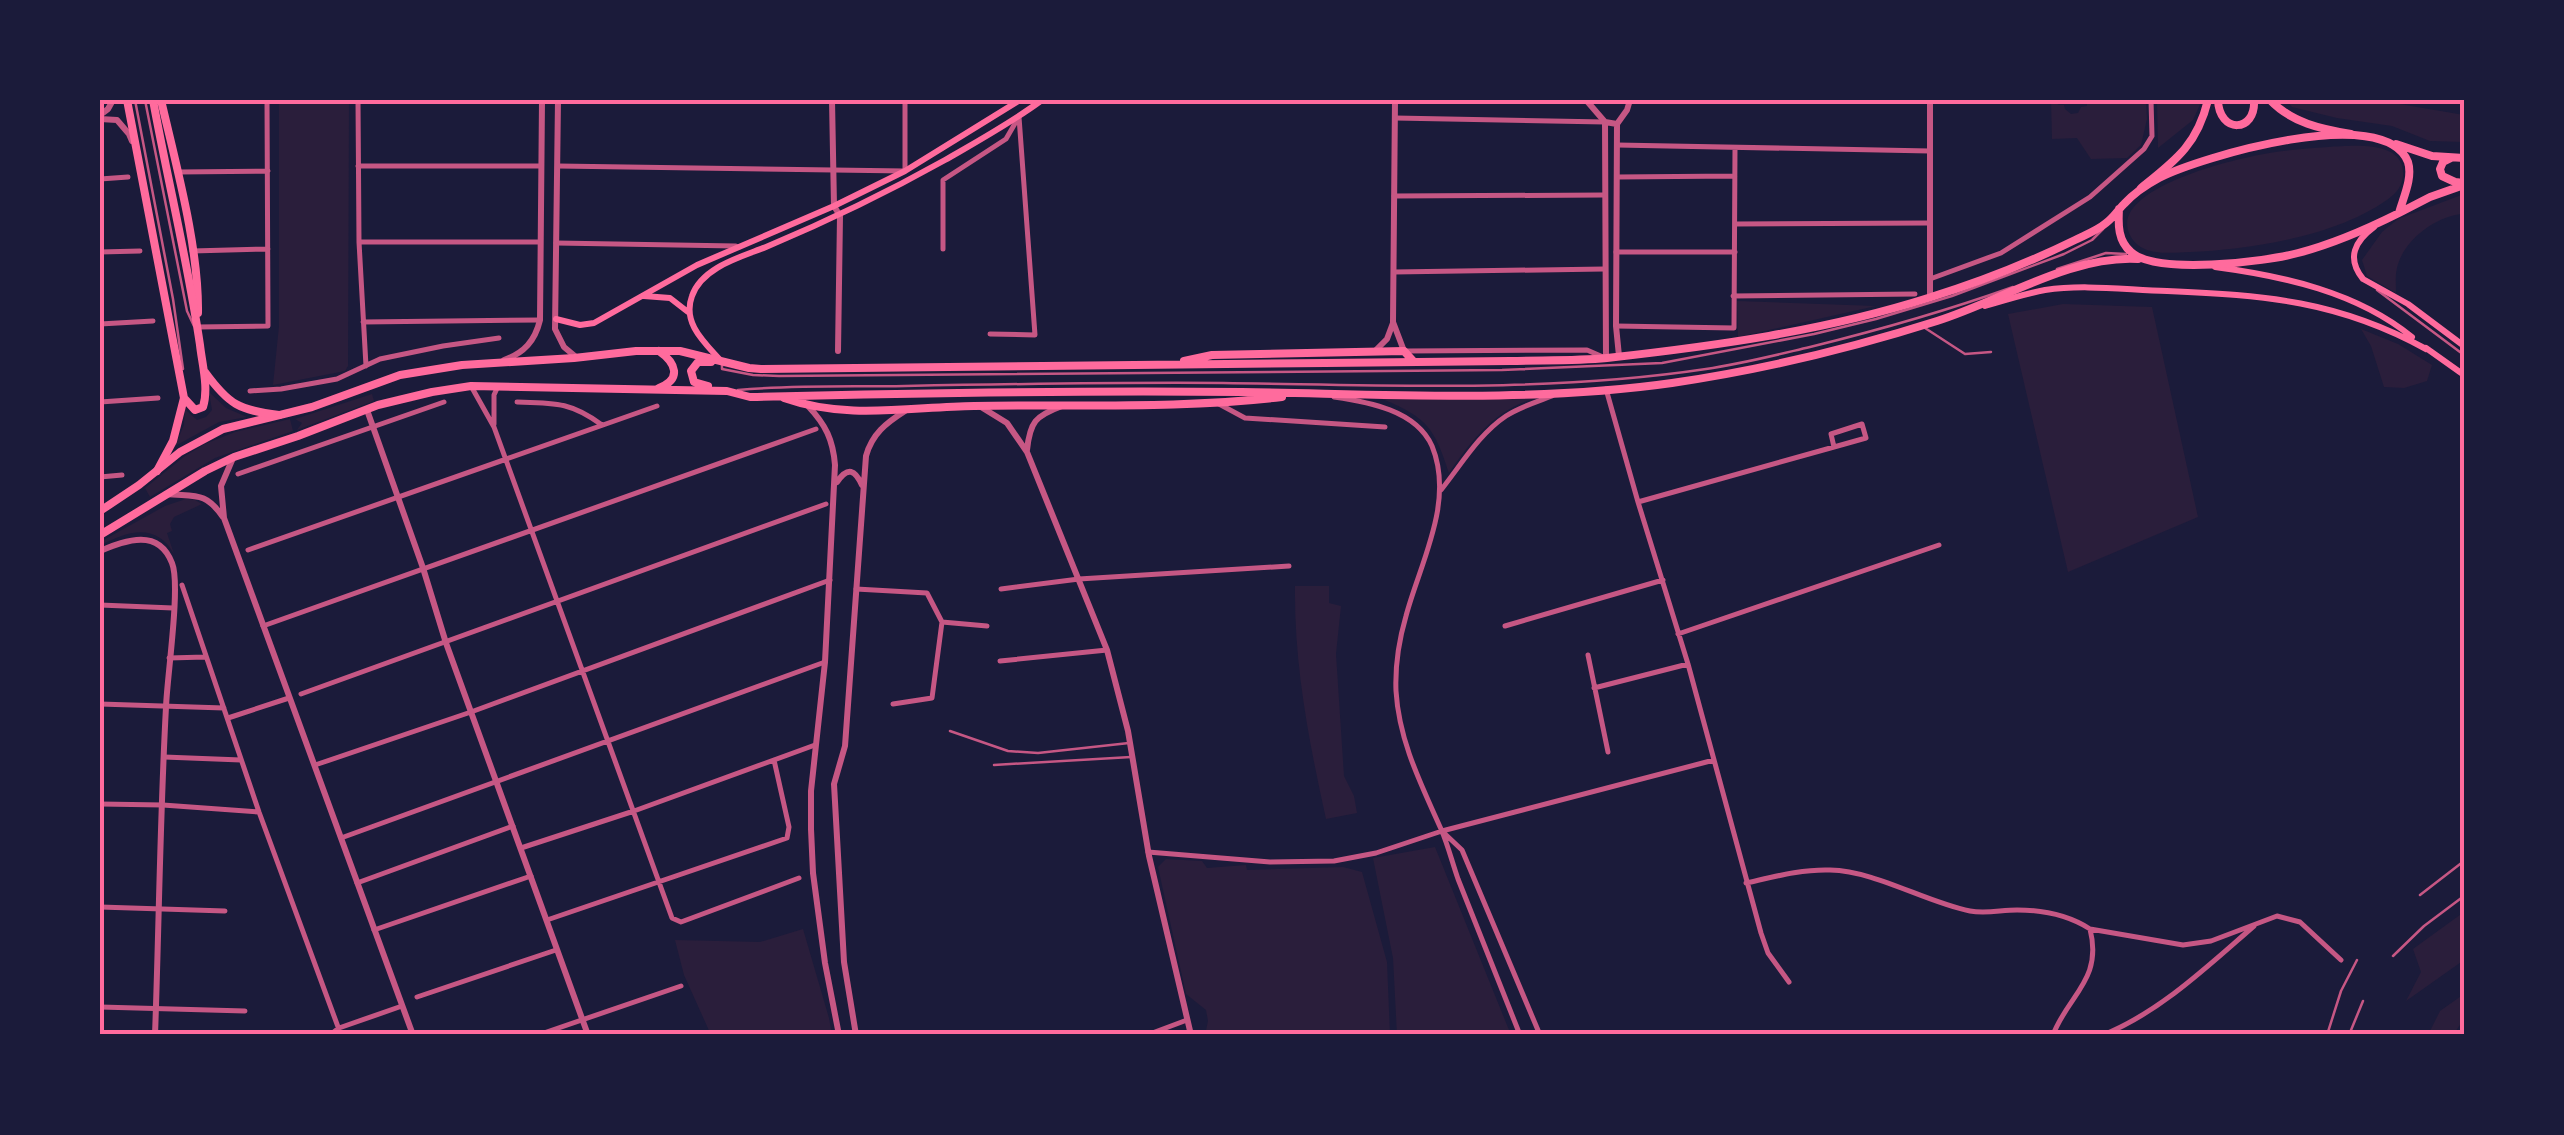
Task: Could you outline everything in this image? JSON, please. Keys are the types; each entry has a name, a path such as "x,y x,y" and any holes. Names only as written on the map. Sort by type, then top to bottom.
{"main road":[{"path":"126,100 184,398 172,441 157,471"},
{"path":"153,100 198,332 206,398 196,410 184,398"},
{"path":"161,100 192,251 198,332"},
{"path":"556,320 580,325 594,323 696,265 834,206 904,171 1020,100"},
{"path":"688,312 692,295 712,272 874,200 1042,100"},
{"path":"100,510 180,452 222,428 330,402 400,376 462,365 636,351 680,351 761,369 1606,358 1819,327 1930,298 2065,245 2106,223 2176,160 2195,137 2208,100"},
{"path":"2218,100 2218,112 2224,120 2240,125 2254,114 2254,100"},
{"path":"2270,100 2283,112 2316,127 2377,137 2432,156 2464,158"},
{"path":"2141,188 2188,165 2242,149 2351,134"},
{"path":"2377,137 2402,153 2409,164 2399,213"},
{"path":"2451,158 2443,162 2442,176 2464,184"},
{"path":"2194,265 2299,253 2381,222 2464,184"},
{"path":"2119,209 2122,241 2143,260"},
{"path":"2381,222 2362,236 2356,246 2356,267 2363,278 2408,304 2464,346"},
{"path":"1979,307 2101,261 2143,260 2254,272 2319,288 2395,324 2464,375"},
{"path":"722,362 698,362 690,375 697,384 750,397 1112,391 1561,392 1674,383 1729,373 1921,326 2024,294 2062,288 2250,295 2339,311 2390,330 2426,349"},
{"path":"643,296 670,298 688,312 698,336 722,362"},
{"path":"655,389 670,384 674,378 672,365 659,351"},
{"path":"1162,365 1212,355 1404,351 1414,362"},
{"path":"203,369 237,406 279,415"},
{"path":"100,535 234,457 378,406 432,392 471,386 727,391"},
{"path":"779,396 808,406 852,412 1067,404 1220,404 1311,394"}],"street":[{"path":"100,117 113,100"},
{"path":"198,332 268,326 268,100"},
{"path":"358,100 358,242 366,366"},
{"path":"498,362 513,357 531,342 540,320 542,100"},
{"path":"558,100 557,337 577,358"},
{"path":"832,100 834,206 840,216 838,352"},
{"path":"558,166 904,171 905,100"},
{"path":"1374,352 1388,339 1393,322 1395,100"},
{"path":"1393,322 1404,351 1588,350 1606,358 1605,122 1586,100"},
{"path":"1619,356 1617,146 1618,124 1630,100"},
{"path":"1930,100 1930,298"},
{"path":"1930,279 2001,252 2090,197 2144,149 2152,136 2151,100"},
{"path":"100,117 122,124 136,153"},
{"path":"943,250 943,180 1006,140 1019,117"},
{"path":"990,334 1035,335 1019,117"},
{"path":"1395,118 1618,124"},
{"path":"1617,146 1930,151"},
{"path":"1616,326 1734,328 1736,148"},
{"path":"358,166 541,166"},
{"path":"178,172 268,171"},
{"path":"1617,177 1735,176"},
{"path":"100,179 128,177"},
{"path":"1394,196 1604,194"},
{"path":"1735,224 1929,224"},
{"path":"358,242 540,242"},
{"path":"556,242 739,246"},
{"path":"192,251 268,249"},
{"path":"100,252 140,251"},
{"path":"1616,252 1735,252"},
{"path":"1394,272 1604,269"},
{"path":"1734,296 1916,294"},
{"path":"363,322 540,320"},
{"path":"100,324 153,321"},
{"path":"250,391 336,379 380,360 500,338"},
{"path":"471,386 506,458 675,921 798,878"},
{"path":"494,427 494,395 498,386"},
{"path":"1606,389 1688,664 1746,883 1768,953 1789,982"},
{"path":"1440,493 1502,418 1561,392"},
{"path":"1311,394 1372,402 1393,412 1418,427 1436,458 1440,493 1429,545 1402,628 1396,686 1400,720 1414,770 1442,831 1520,1035"},
{"path":"100,402 158,398"},
{"path":"238,474 444,402"},
{"path":"518,402 554,403 582,410 602,424"},
{"path":"1027,452 1035,420 1067,404"},
{"path":"1220,404 1245,418 1386,426"},
{"path":"248,550 657,406"},
{"path":"808,406 831,439 836,485 825,662 811,792 813,872 839,1035"},
{"path":"977,406 1007,424 1027,452 1107,650 1130,743 1148,852 1191,1035"},
{"path":"856,1035 844,962 834,784 845,746 869,446 886,423 907,409"},
{"path":"367,410 446,643 588,1035"},
{"path":"1638,502 1834,447 1866,438 1862,424 1831,434 1834,447"},
{"path":"263,626 816,429"},
{"path":"234,457 221,486 224,518 413,1035"},
{"path":"836,485 848,471 863,486"},
{"path":"100,477 122,475"},
{"path":"166,494 206,499 213,502 224,518"},
{"path":"301,694 826,504"},
{"path":"100,552 129,539 145,540 157,545 173,565 155,1035"},
{"path":"1678,634 1940,544"},
{"path":"1001,589 1080,579 1289,566"},
{"path":"314,766 830,580"},
{"path":"1505,626 1662,580"},
{"path":"182,586 340,1032"},
{"path":"856,588 927,593 942,622 932,698 893,704"},
{"path":"100,605 173,608"},
{"path":"942,622 988,626"},
{"path":"1000,661 1107,650"},
{"path":"1588,655 1608,752"},
{"path":"169,658 205,657"},
{"path":"341,838 825,662"},
{"path":"1594,688 1688,664"},
{"path":"228,718 290,698"},
{"path":"100,704 224,708"},
{"path":"521,848 816,745"},
{"path":"164,757 241,760"},
{"path":"547,920 788,838 774,760"},
{"path":"1148,852 1270,862 1334,861 1376,853 1442,831 1714,760"},
{"path":"100,804 259,812"},
{"path":"357,883 512,826"},
{"path":"1442,831 1462,850 1540,1035"},
{"path":"1746,883 1830,870 1851,873 1972,912 2049,912 2090,929 2182,945 2211,941 2277,916 2300,922 2340,960"},
{"path":"374,930 531,876"},
{"path":"100,907 225,911"},
{"path":"2103,1035 2132,1023 2258,924"},
{"path":"2053,1035 2090,972 2094,944 2090,929"},
{"path":"417,997 558,950"},
{"path":"538,1035 681,986"},
{"path":"330,1035 402,1006"},
{"path":"100,1007 246,1011"},
{"path":"1148,1035 1188,1020"}],"lane":[{"path":"135,100 173,299 183,361 182,387"},
{"path":"145,100 187,311 198,332"},
{"path":"722,362 722,369 779,376 1502,370 1662,363 1814,334 1952,296 2082,245 2092,240 2106,223"},
{"path":"727,391 1110,383 1503,386 1632,378 1710,369 1860,335 1958,307 2106,252 2143,260"},
{"path":"2363,278 2464,355"},
{"path":"1921,326 1965,354 1991,352"},
{"path":"950,732 1008,752 1038,753 1130,743"},
{"path":"994,765 1133,758"},
{"path":"2420,895 2464,861"},
{"path":"2393,956 2464,896"},
{"path":"2327,1035 2341,991 2357,960"},
{"path":"2348,1035 2363,1002"}],"shaded area":[{"path":"279,100 349,100 348,366 345,371 273,385 279,326"},
{"path":"2051,100 2064,105 2071,114 2087,106 2087,100 2146,100 2147,119 2141,145 2127,158 2091,159 2077,138 2052,139"},
{"path":"2157,100 2202,100 2193,120 2158,148"},
{"path":"2286,100 2376,100 2464,115 2464,142 2430,141 2392,126 2292,107"},
{"path":"2328,147 2387,150 2402,164 2400,187 2372,210 2348,221 2268,244 2164,253 2140,246 2129,233 2128,218 2136,205 2170,182 2255,156"},
{"path":"2464,194 2464,214 2433,224 2406,248 2397,268 2396,293 2367,276 2362,260 2382,232 2398,219"},
{"path":"1737,301 1876,306 1738,337"},
{"path":"2063,304 2152,307 2198,517 2068,572 2008,314"},
{"path":"2361,329 2398,344 2432,365 2427,381 2404,388 2384,387 2371,346"},
{"path":"209,392 226,408 247,417 219,422 175,446 184,425 185,404 197,420 206,417 212,410"},
{"path":"372,394 374,401 297,430 302,423 295,419"},
{"path":"1380,398 1537,398 1497,417 1449,473 1426,425"},
{"path":"290,419 293,431 215,458 150,497 145,488 205,444 235,432"},
{"path":"186,499 202,504 174,517 170,524 172,531 167,533 174,554 150,533 120,536 100,546 100,542 165,506"},
{"path":"1295,586 1329,586 1329,603 1341,606 1336,654 1344,776 1357,813 1326,819 1304,703"},
{"path":"1435,847 1511,1035 1397,1035 1393,958 1373,858"},
{"path":"1166,859 1202,861 1207,868 1343,867 1362,872 1387,962 1390,1035 1205,1035 1206,1010 1186,994 1158,867"},
{"path":"2464,912 2464,960 2406,1001 2421,972 2413,949"},
{"path":"803,929 832,1035 711,1035 684,975 675,940 760,942"},
{"path":"2464,994 2464,1019 2453,1035 2428,1035 2440,1011"}]}
